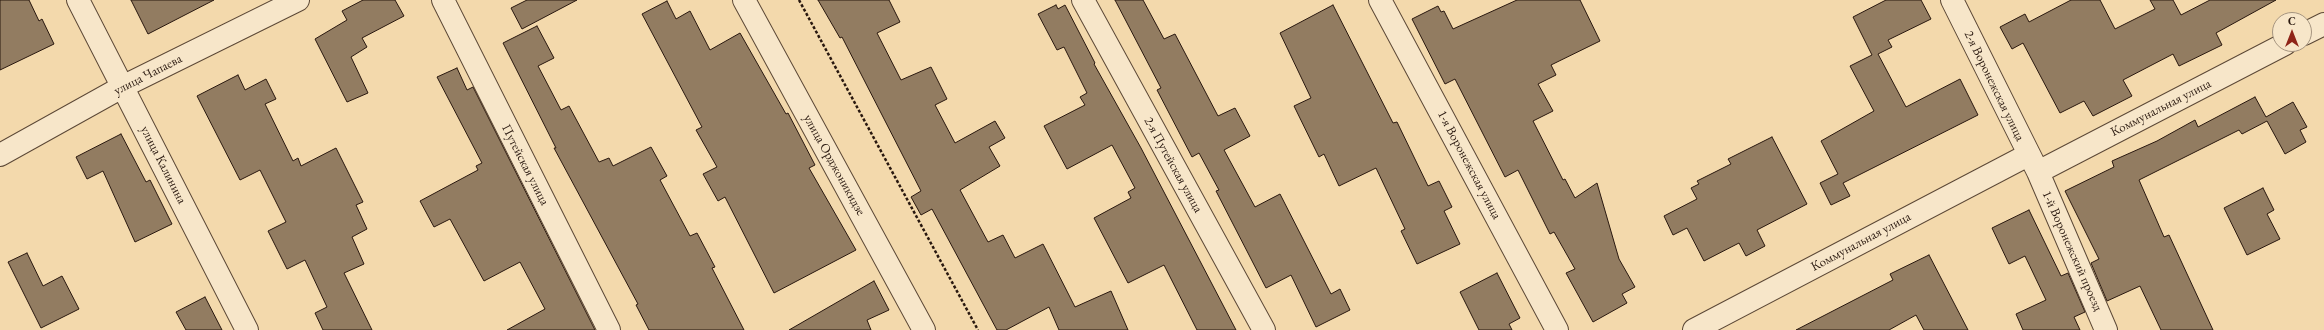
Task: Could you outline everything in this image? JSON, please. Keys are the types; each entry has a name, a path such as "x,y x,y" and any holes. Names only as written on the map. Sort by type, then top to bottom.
{"street":[{"name":"улица Калинина","path":"78,0 124,86 247,330"},
{"name":"улица Чапаева","path":"0,155 124,86 298,0"},
{"name":"Путейская улица","path":"443,0 608,330"},
{"name":"улица Орджоникидзе","path":"744,0 924,330"},
{"name":"2-я Путейская улица","path":"1083,0 1264,330"},
{"name":"1-я Воронежская улица","path":"1380,0 1557,330"},
{"name":"2-я Воронежская улица","path":"1952,0 2033,164"},
{"path":"2312,30 2324,24"},
{"name":"Коммунальная улица","path":"1694,330 2033,164 2272,50"},
{"name":"1-й Воронежский проезд","path":"2033,164 2106,330"}],"path":[{"path":"799,0 978,330"}],"building":[{"path":"0,0 29,0 39,21 42,19 54,44 0,70"},
{"path":"131,0 214,0 148,34"},
{"path":"363,0 395,0 404,16 362,38 367,47 351,57 368,93 347,102 315,39 347,20 342,11"},
{"path":"527,0 577,0 522,29 511,8"},
{"path":"818,0 889,0 900,22 877,33 901,80 931,67 947,99 935,105 955,143 995,121 1005,138 989,147 1000,166 960,190 988,242 1003,235 1015,258 1043,244 1075,307 1111,291 1128,330 1059,330 1049,307 1006,330 997,330 932,209 921,215 911,197 921,191 842,37 840,38"},
{"path":"1115,0 1143,0 1164,39 1175,34 1218,116 1235,108 1250,136 1224,150 1255,207 1280,194 1331,294 1340,289 1350,310 1316,327 1291,275 1266,288 1216,191 1219,190 1199,153 1192,157 1157,90 1161,88"},
{"path":"1517,0 1580,0 1600,41 1551,65 1556,75 1538,84 1553,111 1533,121 1563,180 1565,179 1575,198 1597,183 1619,259 1635,287 1622,294 1627,303 1593,322 1566,273 1575,269 1554,232 1550,234 1518,170 1505,177 1455,79 1445,84 1412,19 1438,6 1441,12 1444,11 1453,29"},
{"path":"1886,0 1921,0 1931,19 1888,40 1892,47 1878,54 1906,107 1960,79 1978,115 1843,183 1850,196 1831,205 1820,183 1838,174 1821,141 1874,111 1850,66 1872,55 1853,17"},
{"path":"2071,0 2100,0 2115,29 2155,9 2150,0 2173,0 2181,15 2210,0 2276,0 2216,33 2222,45 2179,66 2173,54 2123,80 2132,96 2093,116 2084,101 2060,113 2023,43 2012,49 2000,27 2025,14 2029,22"},
{"path":"667,1 676,19 690,11 710,50 740,33 786,114 788,113 815,165 809,168 856,250 774,293 725,197 718,201 703,174 717,167 696,130 702,127 642,14"},
{"path":"1056,5 1058,9 1065,5 1095,63 1094,64 1141,148 1236,330 1197,330 1164,265 1128,283 1094,218 1131,198 1128,192 1135,188 1112,145 1067,169 1044,126 1085,105 1080,97 1087,93 1064,47 1057,50 1038,14"},
{"path":"1333,5 1393,123 1397,122 1428,186 1439,181 1452,207 1444,211 1460,244 1417,264 1401,231 1405,229 1376,168 1339,186 1324,154 1319,157 1294,106 1311,98 1280,33"},
{"path":"537,26 554,58 538,66 561,110 569,106 599,162 609,158 613,166 651,147 667,176 660,180 690,236 697,233 715,267 712,268 744,330 649,330 636,305 638,304 554,148 556,148 503,43"},
{"path":"457,68 467,90 473,87 595,330 507,330 545,309 520,262 484,281 450,219 434,227 420,201 478,170 476,166 482,163 437,77"},
{"path":"238,75 245,90 266,79 276,99 265,104 293,161 298,158 301,166 336,148 363,202 356,205 367,229 352,237 364,264 344,273 372,330 323,330 315,313 327,307 305,260 287,269 268,231 286,222 260,170 240,180 197,96"},
{"path":"2255,97 2266,117 2293,102 2307,127 2300,130 2306,142 2285,154 2267,121 2242,134 2239,130 2139,180 2164,237 2169,235 2213,330 2161,330 2140,286 2107,301 2091,263 2099,259 2065,191 2114,167 2112,161 2157,141 2195,120 2198,127"},
{"path":"121,134 146,182 150,180 172,224 135,242 103,171 87,179 76,157"},
{"path":"1772,137 1807,204 1757,230 1765,246 1746,256 1739,243 1704,261 1687,228 1673,235 1664,216 1697,199 1691,188 1699,184 1697,181 1731,164 1728,159"},
{"path":"2263,188 2274,210 2267,214 2280,239 2247,255 2224,208"},
{"path":"2029,210 2061,276 2068,273 2085,312 2074,317 2080,330 2023,330 2016,314 2046,300 2025,256 2009,264 1992,228"},
{"path":"27,253 43,286 62,276 79,309 41,328 8,262"},
{"path":"1929,255 1968,330 1924,330 1916,315 1889,330 1796,330 1893,280 1890,274"},
{"path":"1497,273 1520,318 1509,324 1512,330 1479,330 1460,292"},
{"path":"874,281 889,310 867,320 871,330 789,330"},
{"path":"205,297 222,330 186,330 176,312"}]}
